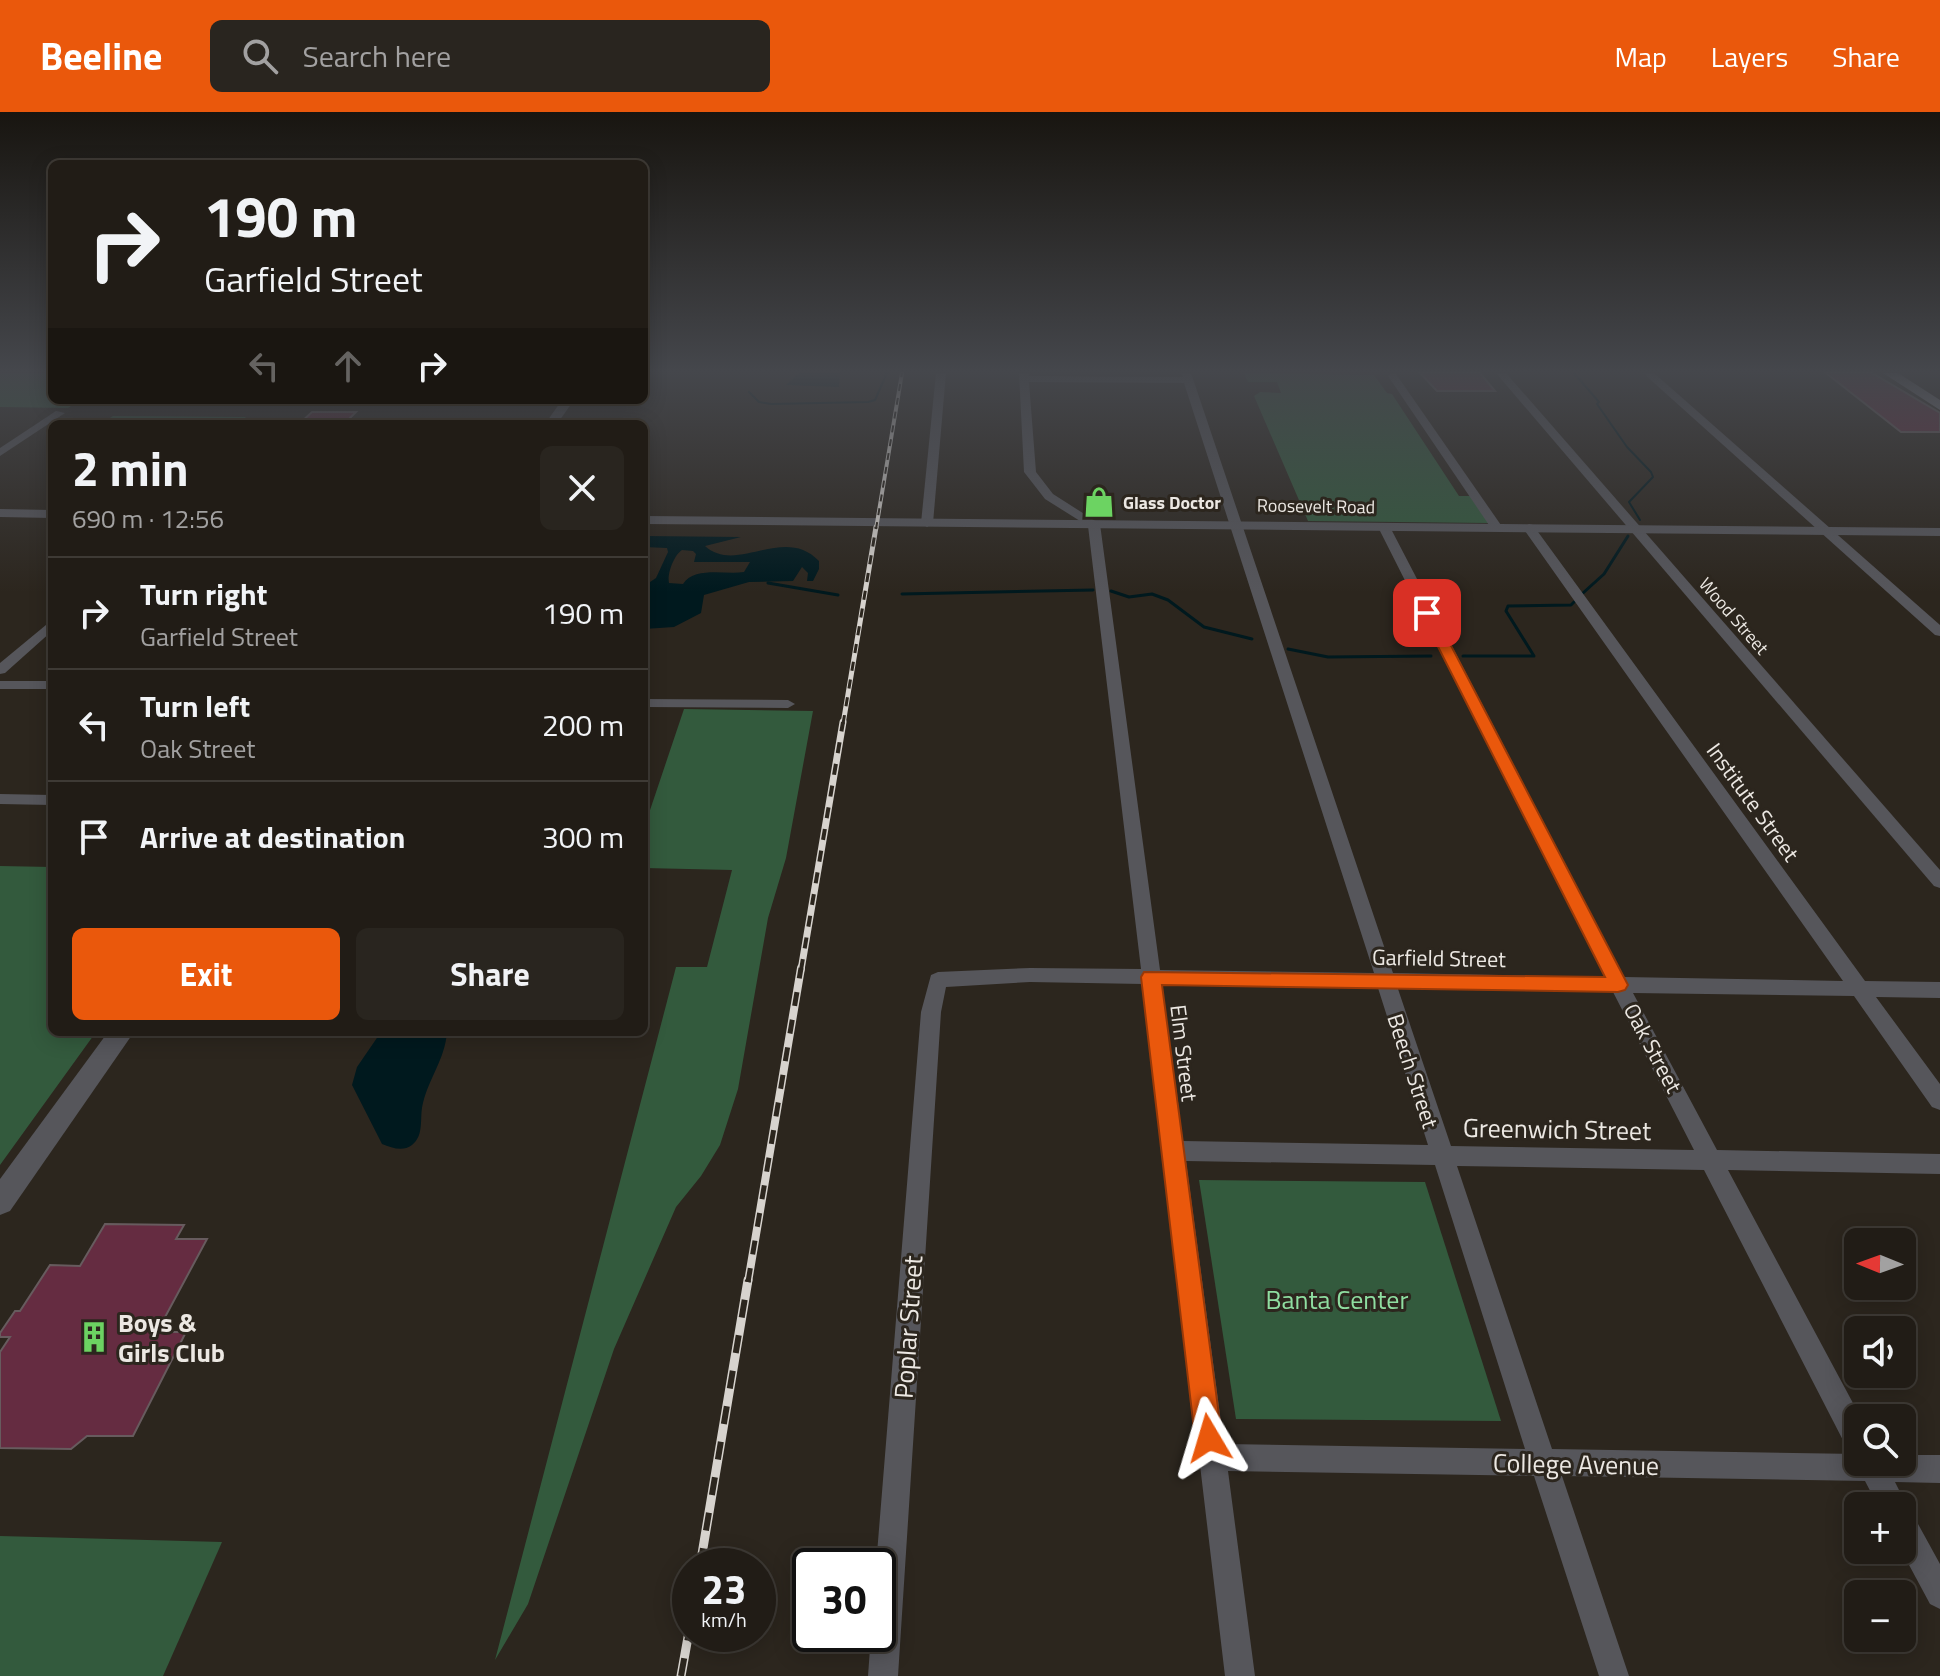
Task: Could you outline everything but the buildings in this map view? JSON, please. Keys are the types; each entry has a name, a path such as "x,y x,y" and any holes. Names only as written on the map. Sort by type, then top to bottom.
{"street":[{"path":"927,523 934,446"},
{"path":"1028,446 1030,472 1036,485 1047,498 1094,524"},
{"name":"Beech Street","path":"1211,446 1441,1156 1614,1676"},
{"path":"1441,446 1497,528"},
{"name":"Wood Street","path":"1564,446 1940,882"},
{"path":"1731,446 1940,632"},
{"path":"0,513 48,514"},
{"name":"Roosevelt Road","path":"648,520 1940,532"},
{"name":"Elm Street","path":"1094,524 1240,1676"},
{"name":"Oak Street","path":"1384,527 1618,985 1844,1413"},
{"name":"Institute Street","path":"1529,528 1940,1101"},
{"path":"0,670 48,628"},
{"path":"0,685 48,685"},
{"path":"648,703 788,704"},
{"path":"0,799 48,800"},
{"name":"Garfield Street","path":"938,980 1030,975 1940,990"},
{"name":"Poplar Street","path":"883,1676 931,1012 938,980"},
{"path":"0,1202 119,1036"},
{"name":"Greenwich Street","path":"1173,1151 1940,1164"},
{"name":"College Avenue","path":"1211,1457 1544,1464 1844,1465"},
{"name":"College Avenue","path":"1916,1468 1940,1469"},
{"path":"1916,1549 1940,1594"}],"green space":[{"path":"1276,446 1426,446 1459,496 1471,496 1489,523 1308,521"},
{"path":"684,709 813,711 786,858 768,918 738,1089 720,1145 701,1176 676,1207 614,1349 528,1604 495,1660 676,967 707,967 732,870 648,868 648,816"},
{"path":"0,866 48,867 48,1036 93,1036 0,1165"},
{"name":"Banta Center","path":"1199,1180 1425,1182 1501,1421 1236,1419"},
{"path":"0,1536 222,1542 163,1676 0,1676"}],"water":[{"path":"648,536 741,537 705,546 731,555 791,547 805,551 819,561 819,569 813,581 807,581 808,573 802,567 793,581 749,582 704,595 701,613 674,627 648,629 648,583 656,578 667,548 648,547","holes":["682,550 696,554 694,562 750,562 744,572 703,573 688,578 683,584 669,583 676,556"]},
{"path":"378,1036 446,1036 423,1103 419,1136 412,1145 394,1148 382,1144 352,1085 357,1067"}],"waterway":[{"path":"1626,446 1653,477 1629,502 1640,520"},
{"path":"1583,593 1604,574 1628,536"},
{"path":"768,583 838,595"},
{"path":"902,594 1093,590"},
{"path":"1111,591 1129,597 1152,594 1168,600 1204,627 1252,639"},
{"path":"1463,656 1534,656 1506,611 1508,606 1571,605 1574,602"},
{"path":"1288,649 1328,657 1431,656"}],"railway":[{"path":"876,529 890,446"},
{"path":"843,724 876,527"},
{"path":"801,970 843,722"},
{"path":"748,1282 801,968"},
{"path":"703,1548 748,1280"},
{"path":"681,1676 685,1652"}],"place":[{"name":"Glass Doctor","path":"1099,502"},
{"name":"Boys & Girls Club","path":"94,1337"}],"route":[{"path":"1209,1438 1151,977 1618,985 1427,613"}]}
